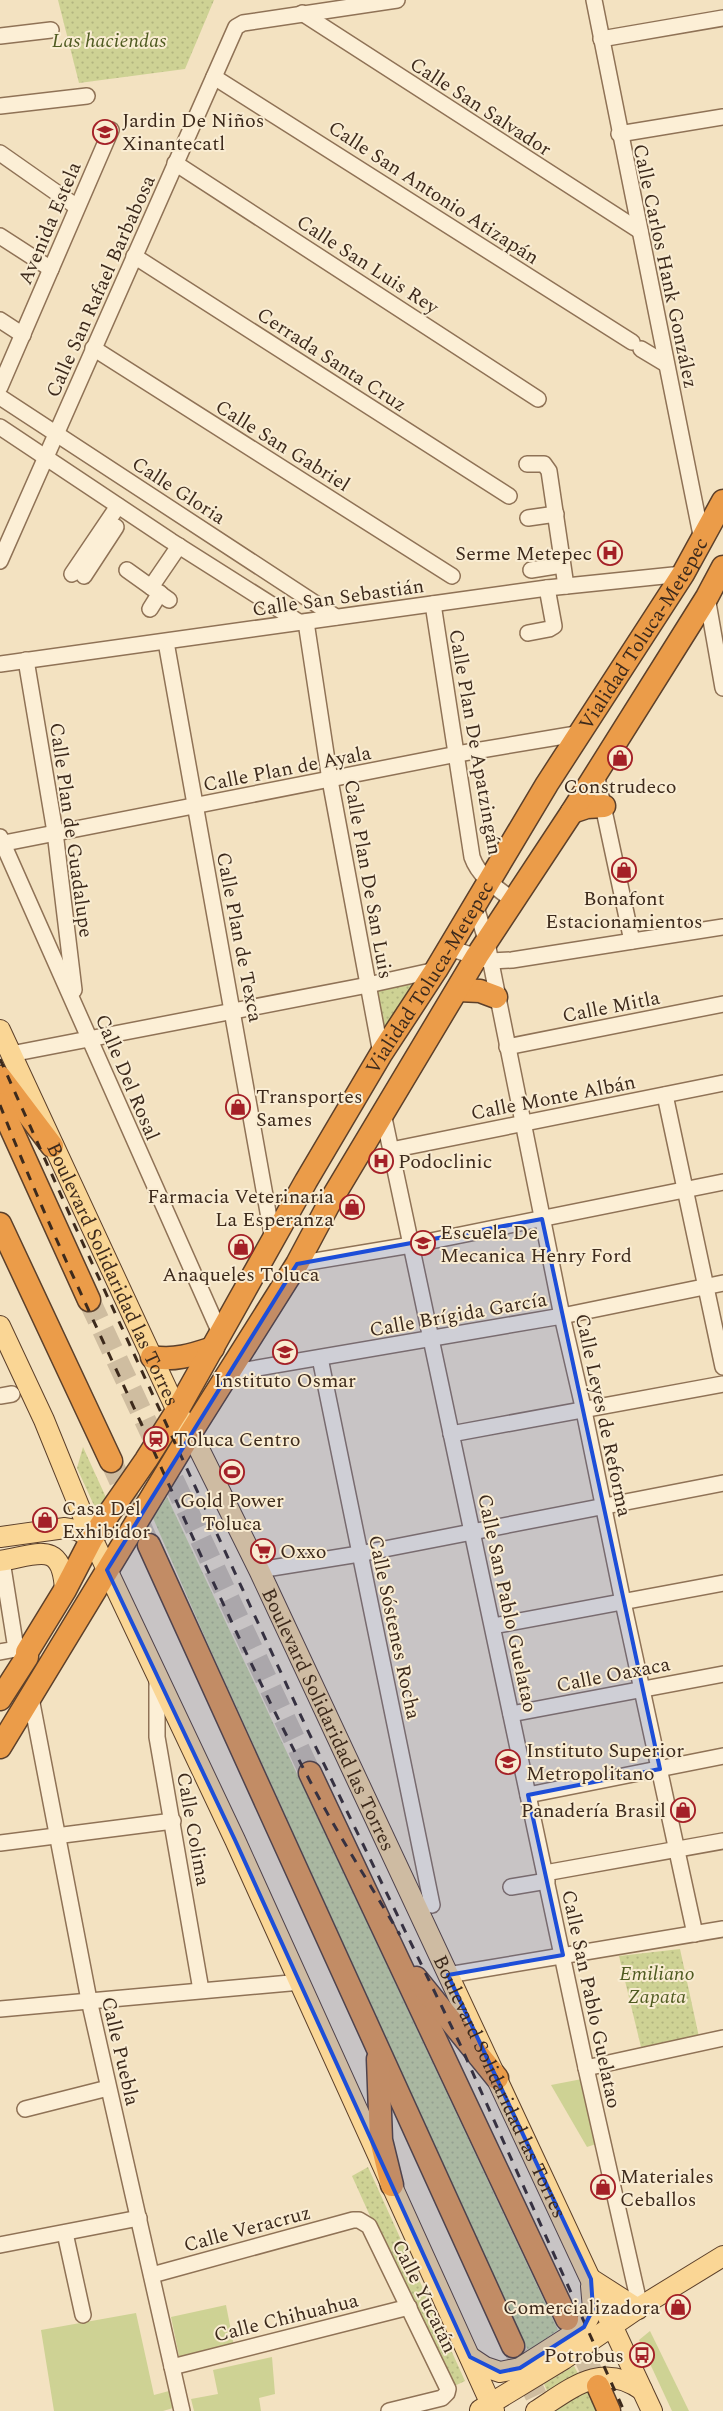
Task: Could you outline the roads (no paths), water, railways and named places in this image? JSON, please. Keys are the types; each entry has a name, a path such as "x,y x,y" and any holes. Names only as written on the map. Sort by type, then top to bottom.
{"highway":[{"name":"Vialidad Toluca-Metepec","path":"0,1699 66,1590 92,1538 177,1411 306,1181 381,1054 436,970 547,784 582,733 683,574 723,501"},
{"name":"Vialidad Toluca-Metepec","path":"0,1747 190,1434 297,1264 383,1113 458,990 485,953 514,900 572,812 707,597 723,567"},
{"path":"572,812 587,807 604,806"},
{"path":"458,990 480,991 496,997"},
{"path":"0,1077 52,1146"},
{"name":"Boulevard Solidaridad las Torres","path":"0,1104 89,1300"},
{"path":"0,1224 111,1461"},
{"path":"152,1357 162,1359 180,1358 216,1340"},
{"path":"149,1545 370,2026 513,2346"},
{"name":"Boulevard Solidaridad las Torres","path":"310,1773 567,2320"},
{"path":"385,1932 422,1986 497,2078"},
{"path":"370,2026 379,2065 382,2140 392,2185"},
{"path":"598,2386 609,2411"}],"main road":[{"name":"Boulevard Solidaridad las Torres","path":"0,1030 52,1146 177,1411 260,1570 652,2411"},
{"path":"0,1326 44,1420 92,1538 300,1982 335,2064 470,2357 487,2408 564,2359 612,2325 723,2256"},
{"path":"0,1537 65,1528 77,1530 92,1538"},
{"path":"1,1561 50,1554 63,1567 66,1590"},
{"path":"470,2357 492,2370 520,2368 584,2327 592,2309 591,2279"},
{"path":"591,2279 639,2308"},
{"path":"536,2411 579,2384 602,2377 620,2378 642,2390"}],"street":[{"path":"302,13 397,0"},
{"name":"Calle Carlos Hank González","path":"594,0 619,134 702,540"},
{"name":"Calle San Rafael Barbabosa","path":"0,561 236,27 243,23 302,13"},
{"name":"Calle San Salvador","path":"302,13 640,231"},
{"path":"601,39 723,18"},
{"path":"0,36 51,30"},
{"name":"Calle San Antonio Atizapán","path":"214,77 666,364"},
{"path":"0,106 87,96"},
{"path":"619,134 723,117"},
{"name":"Avenida Estela","path":"0,387 111,130"},
{"path":"0,153 77,207"},
{"name":"Calle San Luis Rey","path":"176,163 538,399"},
{"path":"0,236 51,269"},
{"name":"Cerrada Santa Cruz","path":"134,256 509,496"},
{"path":"0,320 23,335"},
{"name":"Calle San Gabriel","path":"93,348 452,576"},
{"name":"Calle Gloria","path":"0,397 336,617"},
{"path":"0,427 175,544 302,622"},
{"path":"527,464 540,463 546,466 556,514 566,586"},
{"path":"78,575 122,508"},
{"path":"528,518 556,514"},
{"path":"150,609 145,585 175,544"},
{"path":"531,570 562,565"},
{"name":"Calle San Sebastián","path":"0,664 548,588 683,574"},
{"path":"528,632 549,629 554,626 548,588"},
{"path":"707,597 723,688"},
{"name":"Calle Plan De Apatzingán","path":"432,604 472,857 477,868 490,882 514,900"},
{"name":"Calle Plan De San Luis","path":"302,622 381,1054"},
{"name":"Calle Plan de Texca","path":"166,642 234,1011 273,1240"},
{"name":"Calle Plan de Guadalupe","path":"26,660 55,832 76,1005"},
{"name":"Calle Plan de Ayala","path":"1,842 195,807 457,754 582,733"},
{"path":"596,773 632,941"},
{"name":"Calle Del Rosal","path":"1,842 76,1005 88,1039 216,1340"},
{"name":"Calle Leyes de Reforma","path":"475,904 695,1934"},
{"path":"449,948 520,959 723,927"},
{"path":"11,1054 368,985 436,970"},
{"name":"Calle Mitla","path":"507,1047 723,1004"},
{"name":"Calle Monte Albán","path":"391,1150 522,1122 723,1083"},
{"path":"665,1095 723,1367"},
{"name":"Calle San Pablo Guelatao","path":"383,1113 586,2068 639,2308"},
{"path":"297,1264 411,1245 723,1182"},
{"name":"Calle Brígida García","path":"229,1373 562,1316 723,1283"},
{"name":"Calle Sóstenes Rocha","path":"320,1358 432,1905"},
{"path":"452,1434 723,1384"},
{"path":"260,1570 359,1554 723,1483"},
{"path":"0,1532 0,1537"},
{"path":"0,1652 16,1649 1,1561"},
{"path":"493,1626 723,1583"},
{"name":"Calle Colima","path":"157,1674 157,1736 201,1990"},
{"name":"Calle Oaxaca","path":"511,1714 723,1674"},
{"name":"Calle Puebla","path":"31,1698 88,2000 182,2411"},
{"path":"528,1795 723,1756"},
{"path":"0,1843 172,1821"},
{"path":"511,1887 546,1877 723,1841"},
{"path":"448,1975 723,1929"},
{"path":"0,2009 300,1982"},
{"path":"586,2068 723,2038"},
{"path":"25,2109 108,2088"},
{"path":"0,2246 139,2218"},
{"name":"Calle Veracruz","path":"152,2275 353,2220"},
{"name":"Calle Yucatán","path":"353,2220 359,2220 370,2226 446,2385 448,2393 442,2398 389,2411"},
{"path":"65,2233 83,2316"},
{"name":"Calle Chihuahua","path":"172,2367 409,2307"}],"tunnel":[{"path":"89,1300 310,1773"},
{"path":"111,1461 149,1545"},
{"path":"572,2330 598,2386"},
{"path":"513,2346 543,2411"}],"railway":[{"path":"0,1059 307,1729 459,2042 624,2411"},
{"path":"0,1105 68,1265 266,1694 321,1802 400,1935"}],"place":[{"name":"Jardin De Niños Xinantecatl","path":"105,132"},
{"name":"Serme Metepec","path":"610,553"},
{"name":"Construdeco","path":"620,758"},
{"name":"Bonafont Estacionamientos","path":"624,870"},
{"name":"Transportes Sames","path":"238,1107"},
{"name":"Podoclinic","path":"381,1161"},
{"name":"Farmacia Veterinaria La Esperanza","path":"352,1207"},
{"name":"Escuela De Mecanica Henry Ford","path":"423,1243"},
{"name":"Anaqueles Toluca","path":"241,1247"},
{"name":"Instituto Osmar","path":"285,1352"},
{"name":"Toluca Centro","path":"156,1439"},
{"name":"Gold Power Toluca","path":"232,1472"},
{"name":"Casa Del Exhibidor","path":"45,1520"},
{"name":"Oxxo","path":"263,1551"},
{"name":"Instituto Superior Metropolitano","path":"508,1762"},
{"name":"Panadería Brasil","path":"683,1810"},
{"name":"Materiales Ceballos","path":"603,2187"},
{"name":"Comercializadora","path":"678,2307"},
{"name":"Potrobus","path":"642,2355"}],"park label":[{"name":"Las haciendas","path":"109,40"},
{"name":"Emiliano Zapata","path":"657,1984"}]}
